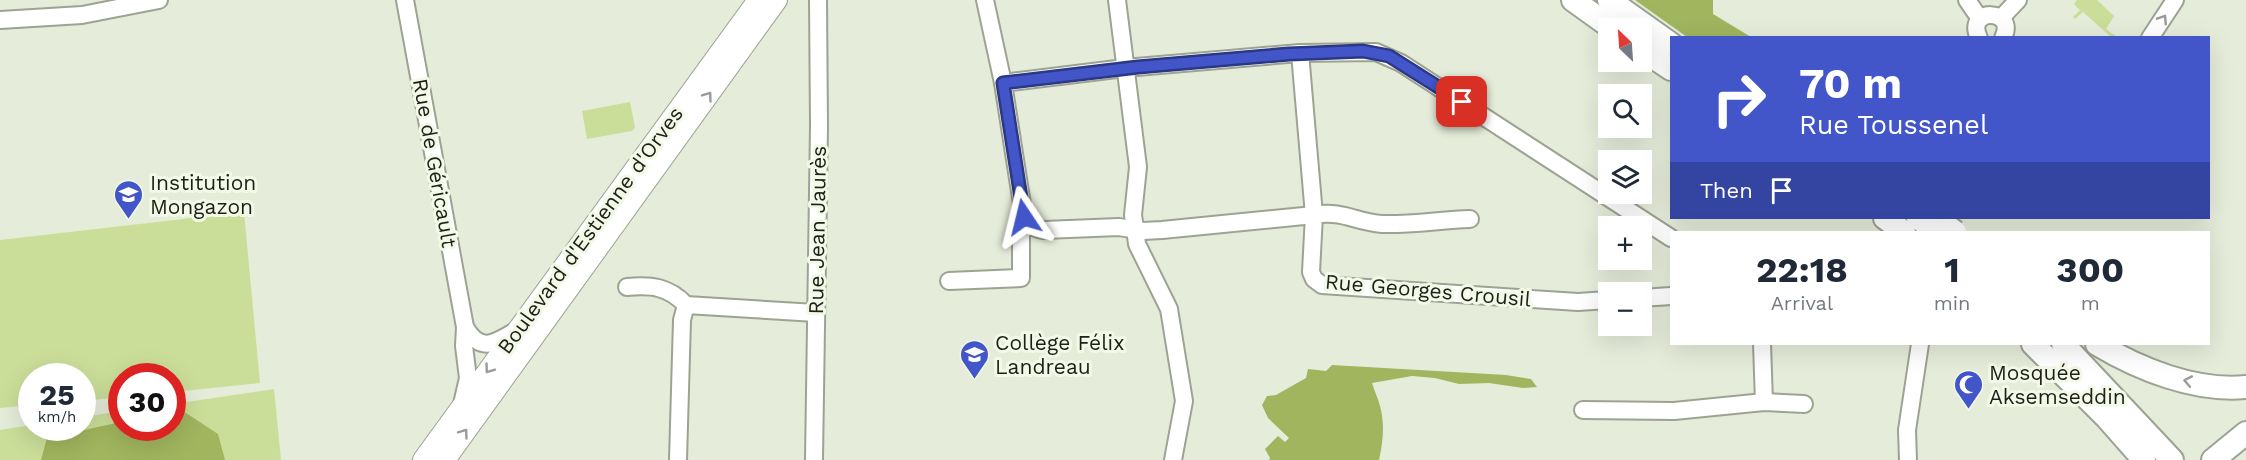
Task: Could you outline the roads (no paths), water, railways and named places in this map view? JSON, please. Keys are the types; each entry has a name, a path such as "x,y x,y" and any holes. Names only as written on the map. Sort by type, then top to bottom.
{"highway":[{"path":"1573,0 1598,18"},
{"path":"1609,0 1670,43"},
{"path":"1652,56 1670,68"},
{"path":"1886,219 1903,231"},
{"path":"1922,219 1948,226"},
{"path":"2034,345 2129,460"},
{"path":"2034,345 2106,417 2144,460"},
{"path":"2064,345 2172,460"},
{"path":"2099,345 2142,367 2169,377 2214,386 2246,387"}],"main road":[{"name":"Boulevard d'Estienne d'Orves","path":"423,460 758,0"},
{"name":"Boulevard d'Estienne d'Orves","path":"445,460 777,0"}],"street":[{"path":"0,20 82,15 159,0"},
{"name":"Rue de Géricault","path":"405,0 465,327 464,346 468,378 461,408"},
{"name":"Rue Jean Jaurès","path":"813,460 818,0"},
{"path":"985,0 1003,83 1024,217 1029,225 1036,229 1119,227 1193,229 1326,213 1340,214 1369,223 1384,224 1470,219"},
{"path":"1118,0 1138,167 1133,215 1137,244 1169,309 1184,402 1173,460"},
{"path":"1967,0 1980,19"},
{"path":"2001,18 2018,0"},
{"path":"2151,36 2175,0"},
{"path":"1978,36 1976,30 1980,19 1992,14 2001,18 2006,28 2004,36"},
{"path":"1003,83 1125,68 1300,54 1363,51 1389,56 1670,237"},
{"name":"Rue Georges Crousil","path":"1300,54 1314,215 1311,272 1314,279 1322,285 1578,302 1598,301"},
{"path":"949,281 1021,278 1022,232 1029,225"},
{"path":"627,287 650,285 676,294 686,305 816,313"},
{"path":"1652,297 1670,296"},
{"path":"678,460 682,320 686,305"},
{"path":"465,327 473,338 484,344 495,343 518,330"},
{"path":"1762,345 1764,402"},
{"path":"1908,460 1907,430 1920,345"},
{"path":"1583,410 1674,411 1764,402 1804,405"}],"place":[{"name":"Institution Mongazon","path":"129,220"},
{"name":"Collège Félix Landreau","path":"974,380"},
{"name":"Mosquée Aksemseddin","path":"1968,410"}]}
